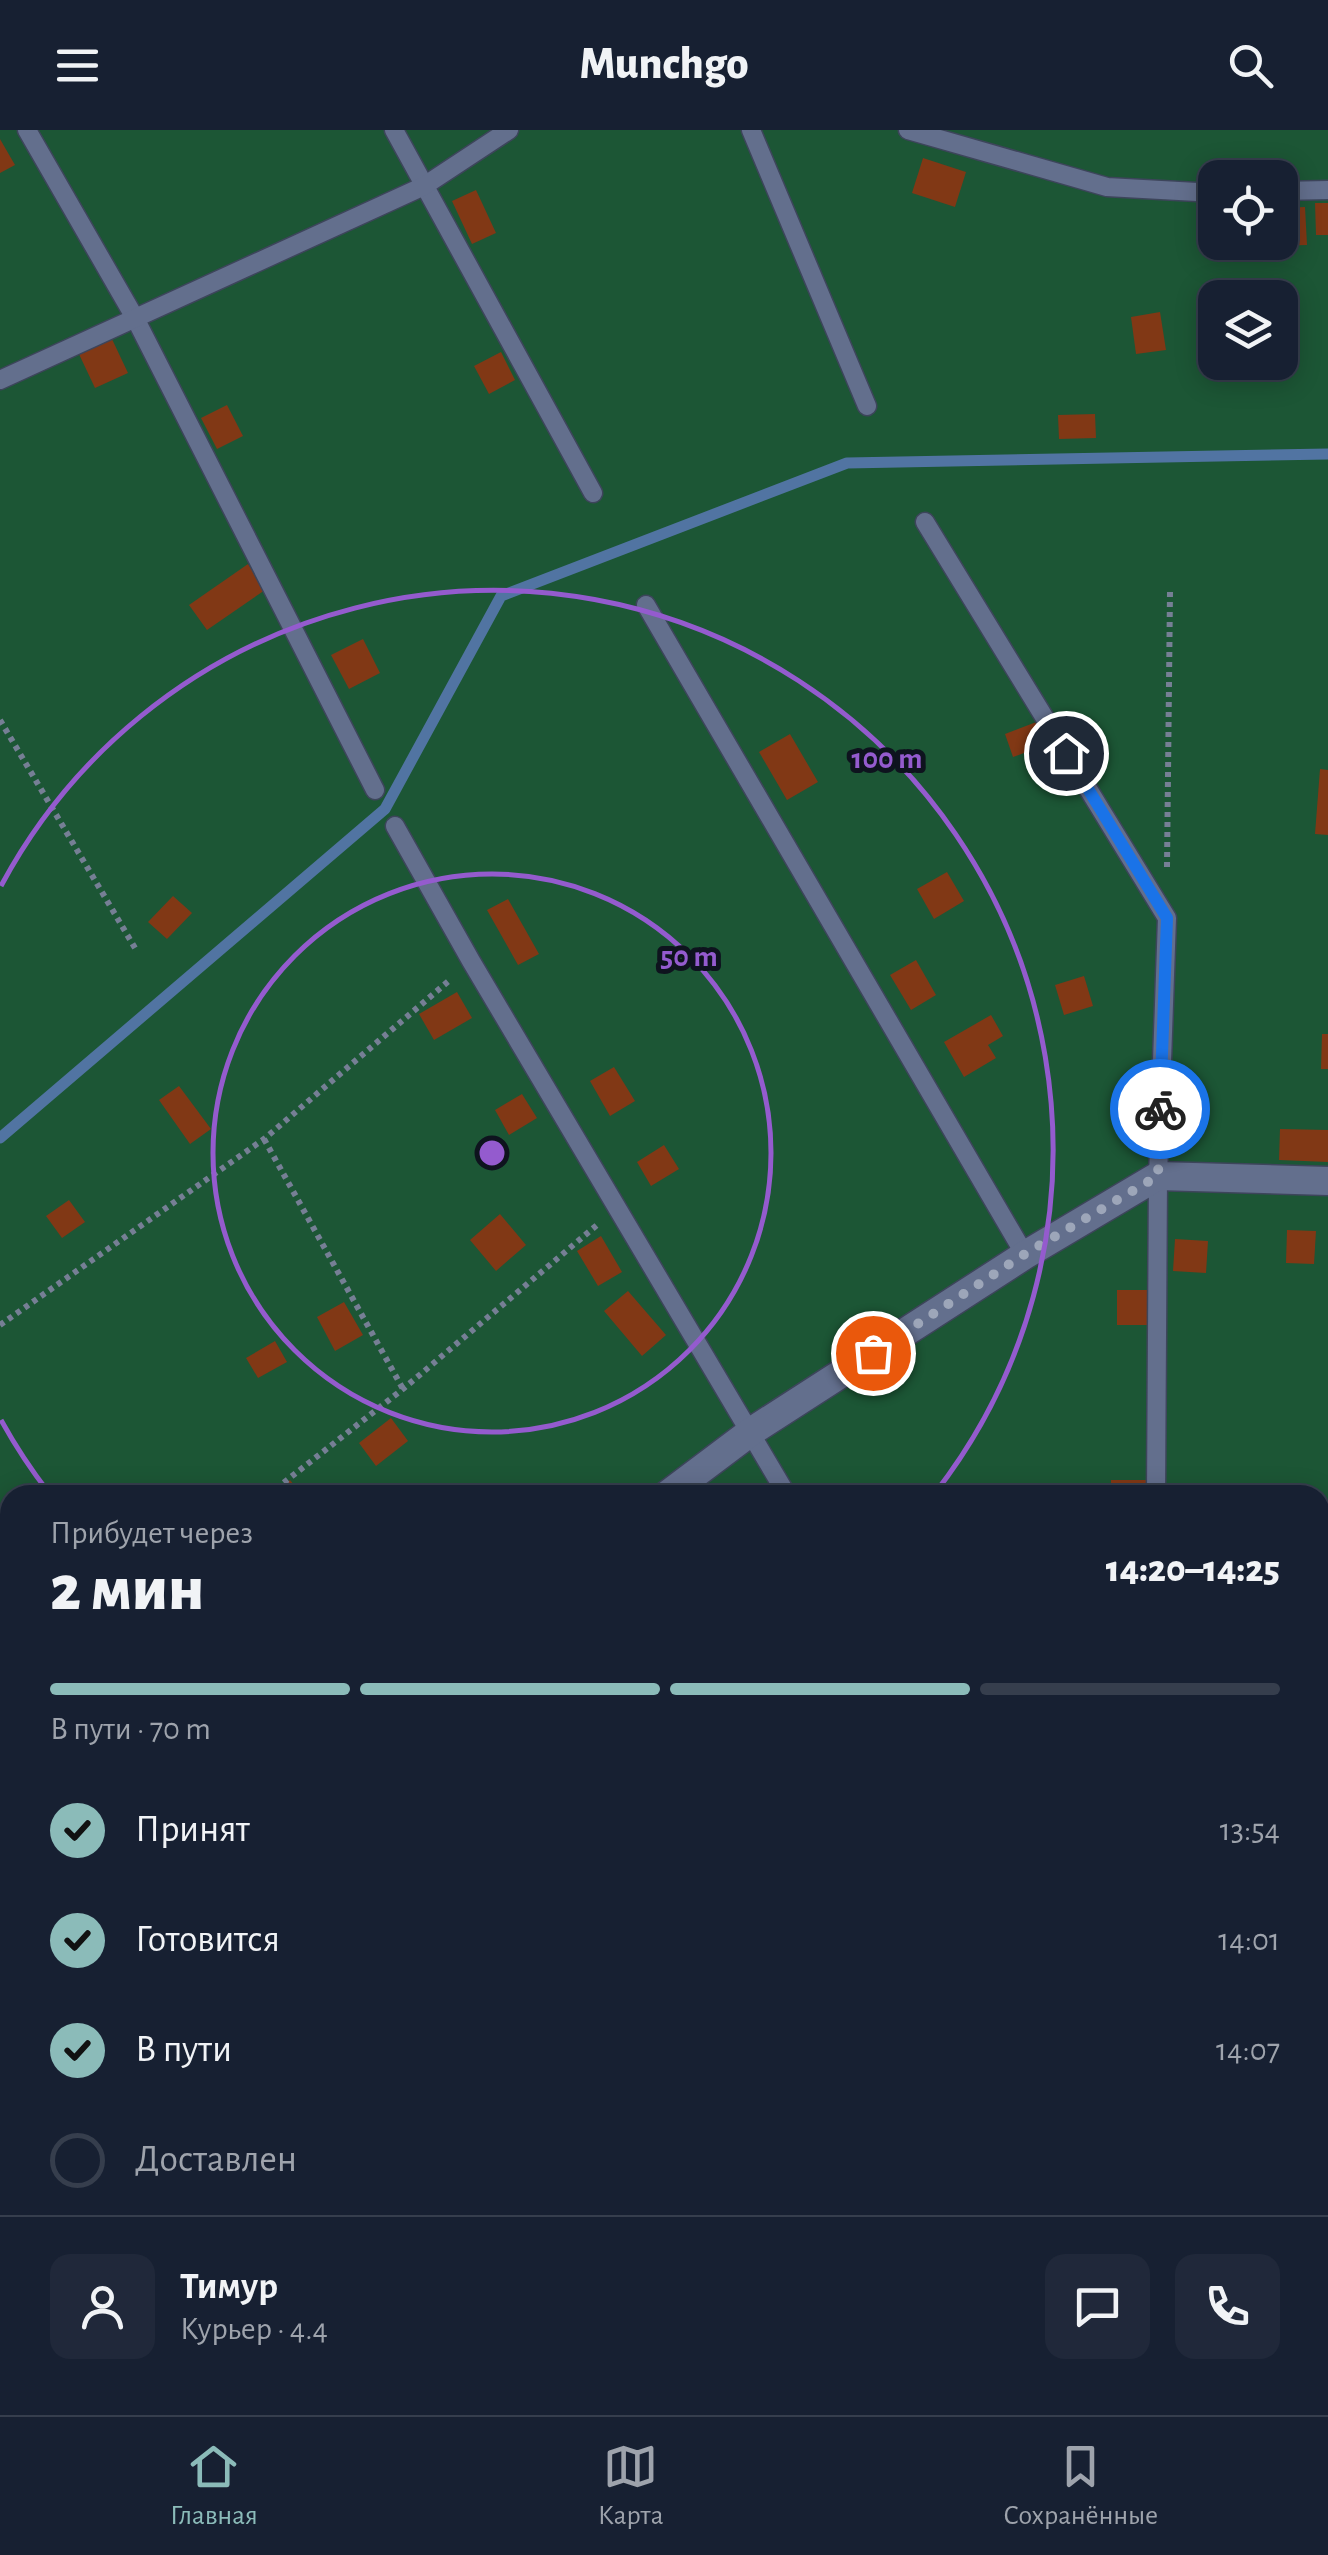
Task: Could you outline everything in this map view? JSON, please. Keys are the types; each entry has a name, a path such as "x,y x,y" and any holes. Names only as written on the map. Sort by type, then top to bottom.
{"street":[{"path":"680,1485 752,1431 1025,1254 1158,1176 1328,1181"}],"lane":[{"path":"27,130 135,318 375,790"},
{"path":"394,130 593,493"},
{"path":"0,380 424,186 509,130"},
{"path":"750,130 867,406"},
{"path":"908,130 1107,187 1198,193"},
{"path":"1298,191 1328,190"},
{"path":"925,522 1167,918 1158,1176 1156,1485"},
{"path":"646,605 1025,1254"},
{"path":"395,826 782,1485"}],"path":[{"path":"1167,918 1170,592"},
{"path":"0,720 135,948"},
{"path":"0,1325 264,1139 472,962"},
{"path":"264,1139 403,1389"},
{"path":"281,1485 403,1389 618,1208"}],"green space":[{"path":"0,130 1328,130 1328,1485 0,1485"}],"building":[{"path":"0,139 15,165 0,173"},
{"path":"923,158 966,172 955,207 912,193"},
{"path":"476,190 496,233 472,244 452,201"},
{"path":"1315,203 1328,203 1328,235 1316,235"},
{"path":"1298,207 1305,207 1307,245 1298,245"},
{"path":"1160,312 1166,350 1136,354 1131,317"},
{"path":"111,337 128,373 95,388 78,352"},
{"path":"501,352 515,380 489,394 474,366"},
{"path":"227,405 243,436 217,449 201,418"},
{"path":"1095,414 1096,438 1059,439 1058,415"},
{"path":"248,564 265,590 207,630 189,605"},
{"path":"363,639 380,673 349,689 331,655"},
{"path":"1039,721 1048,744 1013,757 1005,734"},
{"path":"790,734 818,782 787,800 759,752"},
{"path":"1320,769 1328,770 1328,835 1315,834"},
{"path":"947,872 964,901 934,919 917,889"},
{"path":"173,896 192,913 167,939 148,922"},
{"path":"508,899 539,954 518,965 487,910"},
{"path":"916,960 936,995 911,1010 890,975"},
{"path":"1084,976 1093,1006 1064,1015 1055,985"},
{"path":"457,992 472,1018 434,1040 419,1014"},
{"path":"991,1015 1003,1036 988,1045 996,1058 964,1077 944,1042"},
{"path":"1322,1034 1328,1034 1328,1069 1321,1069"},
{"path":"614,1067 635,1101 610,1116 590,1081"},
{"path":"179,1086 211,1129 190,1144 159,1100"},
{"path":"522,1094 537,1118 509,1135 495,1110"},
{"path":"1280,1129 1328,1130 1328,1162 1279,1160"},
{"path":"664,1145 679,1169 651,1186 637,1162"},
{"path":"69,1200 85,1222 62,1238 46,1216"},
{"path":"500,1214 526,1245 496,1271 470,1240"},
{"path":"1287,1230 1316,1231 1314,1264 1286,1263"},
{"path":"601,1236 622,1272 598,1286 577,1251"},
{"path":"1175,1239 1208,1241 1206,1273 1173,1271"},
{"path":"1117,1290 1153,1290 1153,1325 1117,1325"},
{"path":"628,1291 666,1335 642,1356 604,1311"},
{"path":"344,1302 363,1335 335,1351 317,1317"},
{"path":"275,1341 287,1362 258,1378 246,1358"},
{"path":"391,1418 408,1441 376,1466 359,1443"},
{"path":"1111,1480 1149,1480 1149,1485 1111,1485"}],"waterway":[{"path":"0,1138 385,809 501,596 847,463 1328,454"}],"way so far":[{"path":"873,1353 1025,1254 1158,1176 1160,1109"}],"route":[{"path":"1066,753 1167,918 1160,1109"}]}
